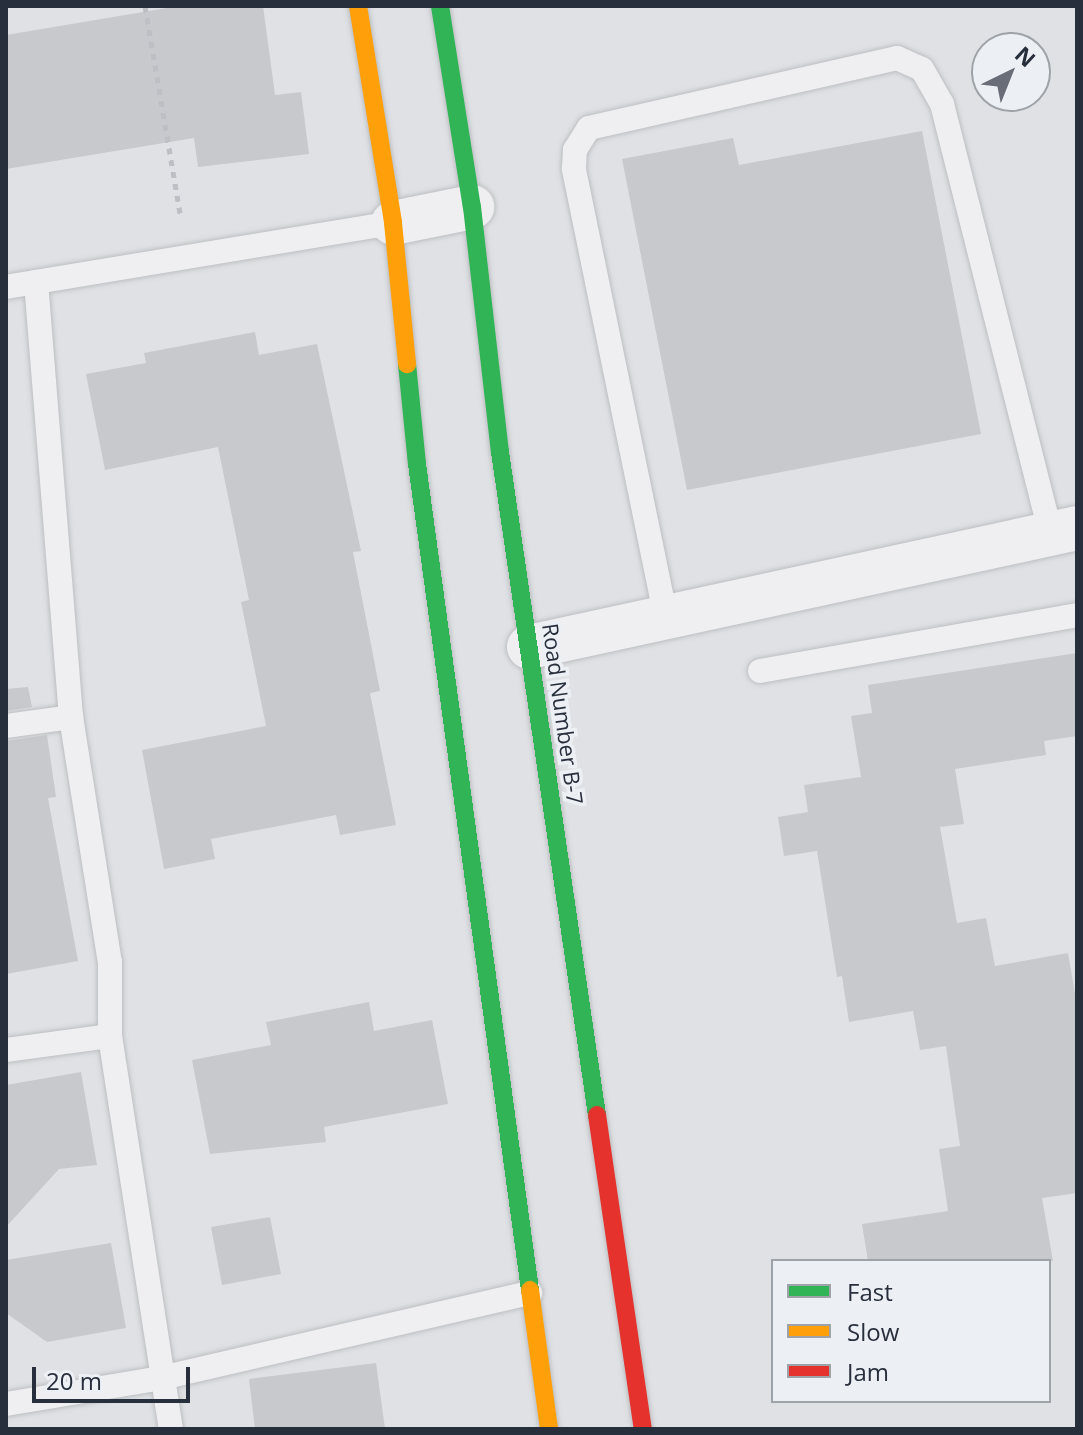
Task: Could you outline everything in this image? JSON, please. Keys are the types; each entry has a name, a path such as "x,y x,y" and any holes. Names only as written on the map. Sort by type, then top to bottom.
{"street":[{"path":"358,6 393,223 417,464 549,1429"},
{"name":"Road Number B-7","path":"440,6 472,207 500,452 643,1429"},
{"path":"393,223 472,207"},
{"path":"529,647 1064,531"}],"lane":[{"path":"666,618 574,168 575,150 589,128 897,58 922,69 942,104 1064,531"},
{"path":"6,287 393,223"},
{"path":"36,282 71,717 110,962 110,1036 171,1429"},
{"path":"760,671 1077,615"},
{"path":"6,726 71,717"},
{"path":"6,1050 110,1036"},
{"path":"6,1404 161,1378 530,1293"}],"path":[{"path":"145,6 187,257"}],"building":[{"path":"179,6 263,6 275,95 301,92 309,154 198,167 194,138 6,169 6,35"},
{"path":"922,131 981,434 687,490 622,159 733,138 739,165"},
{"path":"255,332 259,355 317,344 361,551 353,552 380,691 370,693 396,825 340,835 336,815 211,839 215,859 164,869 142,750 266,726 241,602 249,600 218,447 105,470 86,374 146,363 144,353"},
{"path":"1077,653 1077,736 1044,741 1046,755 955,769 964,824 940,827 957,923 986,918 995,966 1068,953 1077,1005 1077,1193 1042,1198 1053,1261 868,1259 862,1224 948,1211 939,1149 960,1146 946,1046 920,1050 913,1011 849,1022 842,976 837,977 817,851 784,856 778,817 808,812 804,785 861,777 851,716 872,713 868,685"},
{"path":"28,687 32,707 6,711 6,689"},
{"path":"47,735 56,797 48,798 78,961 6,974 6,741"},
{"path":"369,1002 374,1031 432,1020 448,1104 324,1127 326,1142 210,1154 192,1060 271,1045 266,1022"},
{"path":"81,1072 97,1165 59,1169 6,1227 6,1085"},
{"path":"270,1217 281,1274 222,1285 211,1227"},
{"path":"111,1243 126,1328 47,1342 6,1313 6,1260"},
{"path":"376,1363 385,1429 255,1429 249,1379"}],"traffic: fast":[{"path":"440,6 472,207 500,452 597,1115"},
{"path":"407,364 417,464 530,1290"}],"traffic: slow":[{"path":"358,6 393,223 407,364"},
{"path":"530,1290 549,1429"}],"traffic: jam":[{"path":"597,1115 643,1429"}]}
